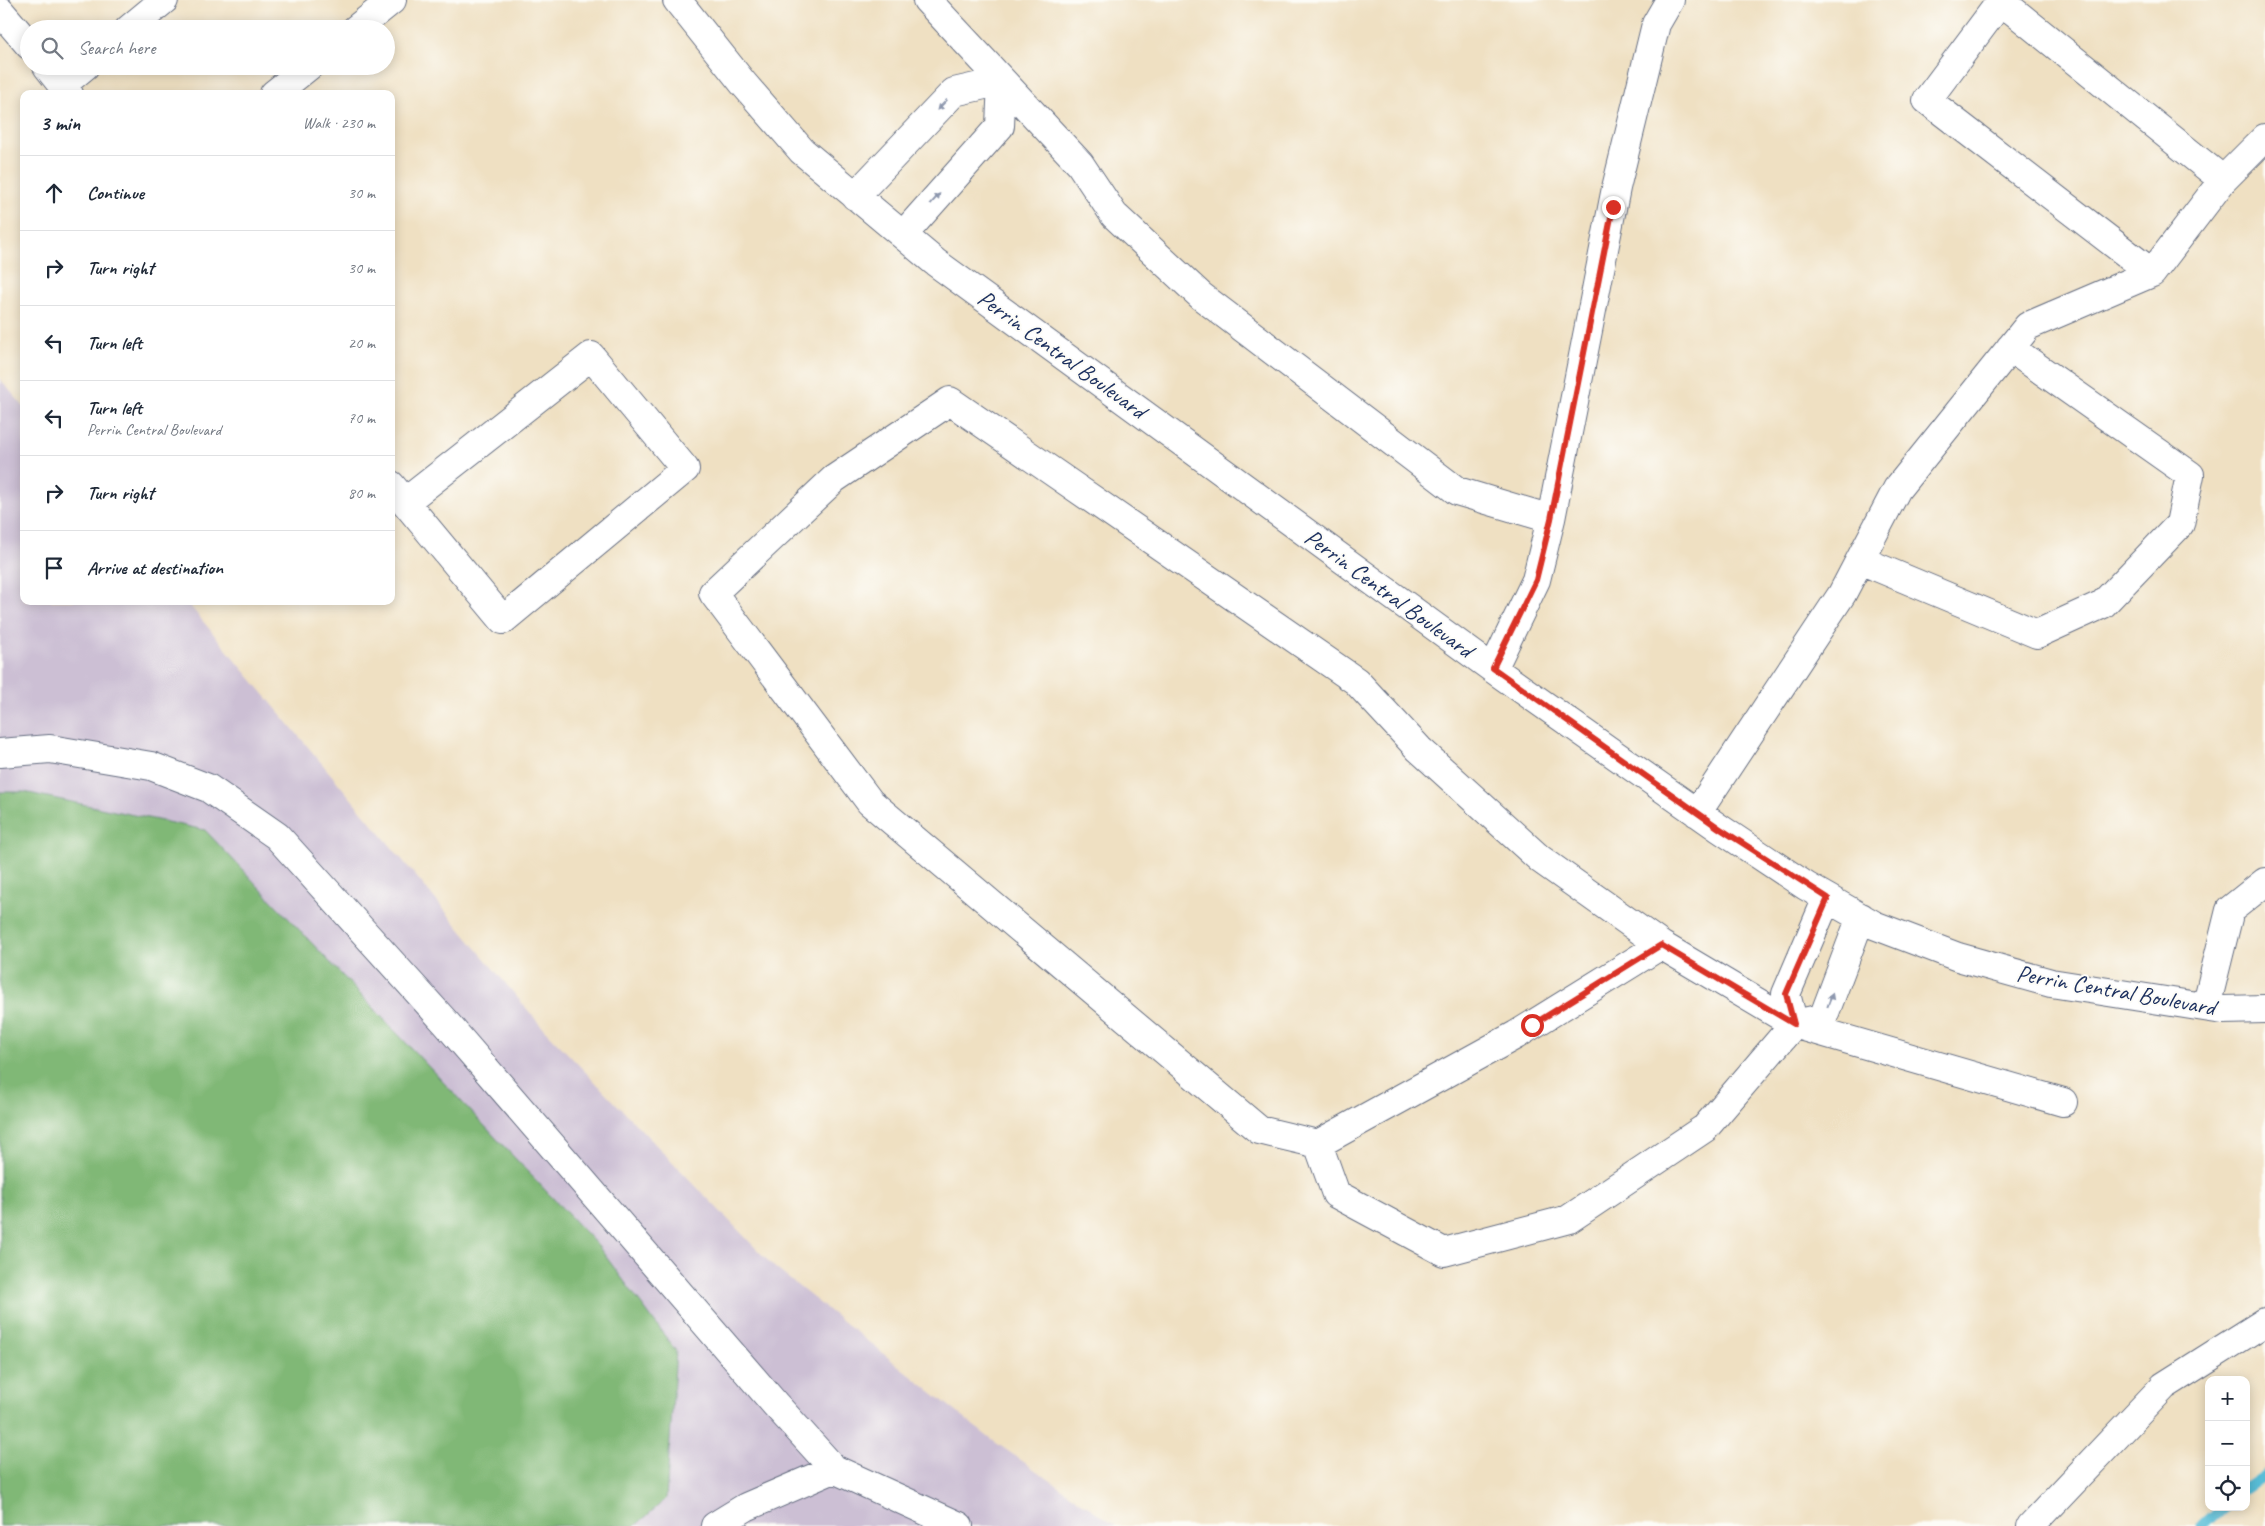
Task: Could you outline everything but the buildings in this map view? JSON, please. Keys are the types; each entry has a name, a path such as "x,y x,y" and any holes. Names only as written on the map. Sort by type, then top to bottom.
{"street":[{"path":"141,20 164,0"},
{"name":"Perrin Central Boulevard","path":"677,0 742,83 802,151 935,262 1493,668 1697,813 1828,898 1874,925 1958,957 2050,983 2223,1010 2265,1009"},
{"path":"927,0 1080,164 1114,215 1201,296 1457,491 1551,519"},
{"path":"1493,668 1536,580 1551,519 1616,188 1656,24 1670,0"},
{"path":"2152,273 1927,100 2001,1 2223,180"},
{"path":"364,20 380,3"},
{"path":"0,11 20,34"},
{"path":"59,82 70,75"},
{"path":"279,90 297,75"},
{"path":"855,196 954,92 1002,81"},
{"path":"903,235 1000,126 1002,81"},
{"path":"1697,813 1842,594 1897,488 2028,326 2152,273 2223,180 2265,138"},
{"path":"1860,560 2037,634 2103,604 2180,524 2190,475 2010,348"},
{"path":"591,356 685,469 503,620 398,494 591,356"},
{"path":"1661,945 1516,1035 1318,1144 1259,1130 870,802 713,593 834,479 950,401 1356,681 1419,749 1540,859 1661,945 1794,1024 2063,1102"},
{"path":"0,753 50,749 151,766 208,788 277,836 453,1032 775,1404 834,1469 960,1526"},
{"path":"2206,1007 2230,910 2265,882"},
{"path":"1794,1024 1786,994 1828,898"},
{"path":"1318,1144 1336,1194 1444,1252 1569,1219 1705,1128 1794,1024 1823,1018 1861,918"},
{"path":"2031,1526 2164,1386 2265,1322"},
{"path":"715,1526 746,1507 834,1469"}],"shaded area":[{"path":"0,379 20,402 20,605 189,605 542,1027 774,1267 992,1440 1116,1526 0,1526"}],"green space":[{"path":"0,792 24,792 205,830 598,1246 676,1351 666,1499 635,1526 0,1526"}],"waterway":[{"path":"2250,1485 2265,1475"},
{"path":"2203,1526 2220,1511"}],"route":[{"path":"1532,1025 1661,945 1794,1024 1786,994 1828,898 1806,886 1719,828 1493,668 1536,580 1551,519 1613,207"}]}
